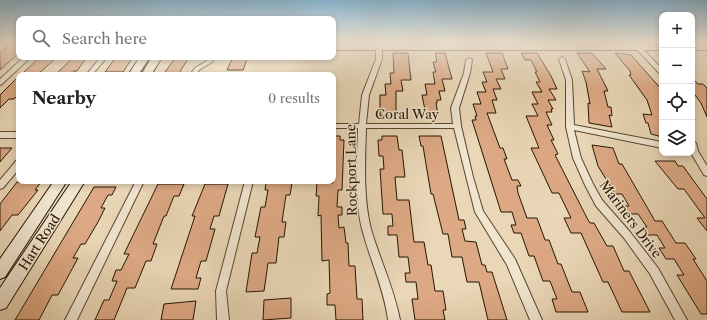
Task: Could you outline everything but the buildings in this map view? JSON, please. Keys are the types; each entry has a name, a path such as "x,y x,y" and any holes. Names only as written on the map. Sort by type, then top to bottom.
{"street":[{"name":"Rockport Lane","path":"378,57 378,68 364,101 362,199 366,231 382,273 394,320"},
{"path":"647,57 659,70"},
{"name":"Mariners Drive","path":"562,59 569,80 570,127 577,158 599,203 627,235 654,271 681,320"},
{"path":"0,83 25,60"},
{"path":"92,72 102,60"},
{"path":"135,72 143,60"},
{"path":"148,72 155,60"},
{"path":"469,60 467,73 455,108 456,126 479,212 512,262 536,320"},
{"path":"195,72 197,69 210,61"},
{"name":"Coral Way","path":"336,126 456,126"},
{"path":"570,127 659,144"},
{"path":"0,135 16,135"},
{"path":"695,154 707,173"},
{"path":"0,186 16,167"},
{"name":"Hart Road","path":"0,272 59,184"},
{"name":"Hart Road","path":"0,302 77,184"},
{"path":"71,320 139,184"},
{"path":"223,320 221,291 248,184"}]}
